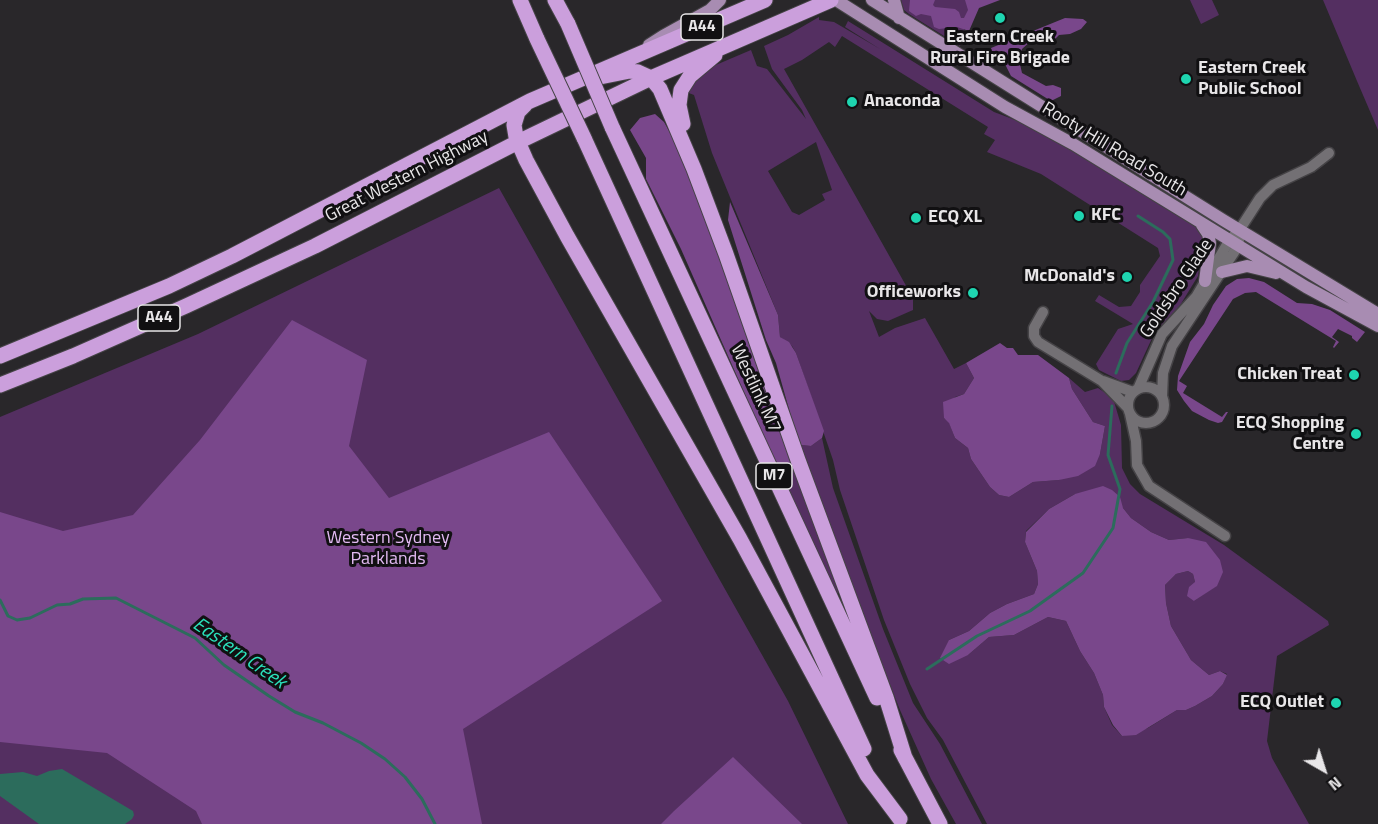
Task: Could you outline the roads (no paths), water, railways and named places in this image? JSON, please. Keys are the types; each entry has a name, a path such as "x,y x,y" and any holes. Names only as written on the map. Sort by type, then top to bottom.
{"highway":[{"name":"M7","path":"520,0 853,727 901,822"},
{"name":"Westlink M7","path":"555,0 905,758 940,824"},
{"name":"Great Western Highway","path":"0,356 169,286 232,256 530,101 765,0"},
{"name":"Great Western Highway","path":"0,385 186,306 315,246 518,142 651,78 831,0"},
{"name":"M7","path":"694,169 679,105 681,90 690,76 728,43"},
{"path":"573,82 630,71 642,73 651,78"},
{"name":"M7","path":"651,78 660,89 694,169 756,334 798,460 886,697 905,758"},
{"path":"530,101 518,111 514,125 518,142 567,236 740,539 867,775 901,822"},
{"path":"498,152 506,151 514,155 564,243 610,310"}],"main road":[{"path":"638,53 710,10 720,0"},
{"name":"Rooty Hill Road South","path":"836,0 1005,107 1073,144 1331,302 1378,326"},
{"name":"Rooty Hill Road South","path":"872,0 1378,314"},
{"path":"894,0 899,18"},
{"path":"1202,224 1210,243 1205,281"},
{"path":"1222,272 1246,266 1286,275"}],"street":[{"path":"1234,243 1254,206 1273,185 1311,167 1329,153"},
{"name":"Goldsbro Glade","path":"1136,441 1163,411 1163,373 1172,346 1222,272 1234,243"},
{"name":"Goldsbro Glade","path":"1225,536 1153,490 1139,471 1128,402 1144,379 1158,341 1190,304 1234,243"},
{"path":"1042,312 1034,328 1034,336 1038,342 1102,381 1119,397 1139,422 1151,423"},
{"path":"1102,381 1136,390 1149,387 1159,392 1162,397"}],"waterway":[{"path":"1116,373 1127,343 1153,302 1173,260 1170,239 1138,216"},
{"path":"927,669 977,636 1030,611 1083,573 1113,528 1120,489 1108,455 1112,406"},
{"name":"Eastern Creek","path":"0,600 8,616 17,620 30,618 57,605 70,604 83,599 116,598 195,638 224,665 269,696 295,712 323,723 361,743 385,759 405,777 422,799 435,824"}],"place":[{"name":"Eastern Creek Rural Fire Brigade","path":"1000,18"},
{"name":"Eastern Creek Public School","path":"1186,79"},
{"name":"Anaconda","path":"852,102"},
{"name":"KFC","path":"1079,216"},
{"name":"ECQ XL","path":"916,218"},
{"name":"McDonald's","path":"1127,277"},
{"name":"Officeworks","path":"973,293"},
{"name":"Chicken Treat","path":"1354,375"},
{"name":"ECQ Shopping Centre","path":"1356,434"},
{"name":"ECQ Outlet","path":"1336,703"}],"park label":[{"name":"Western Sydney Parklands","path":"388,549"}]}
